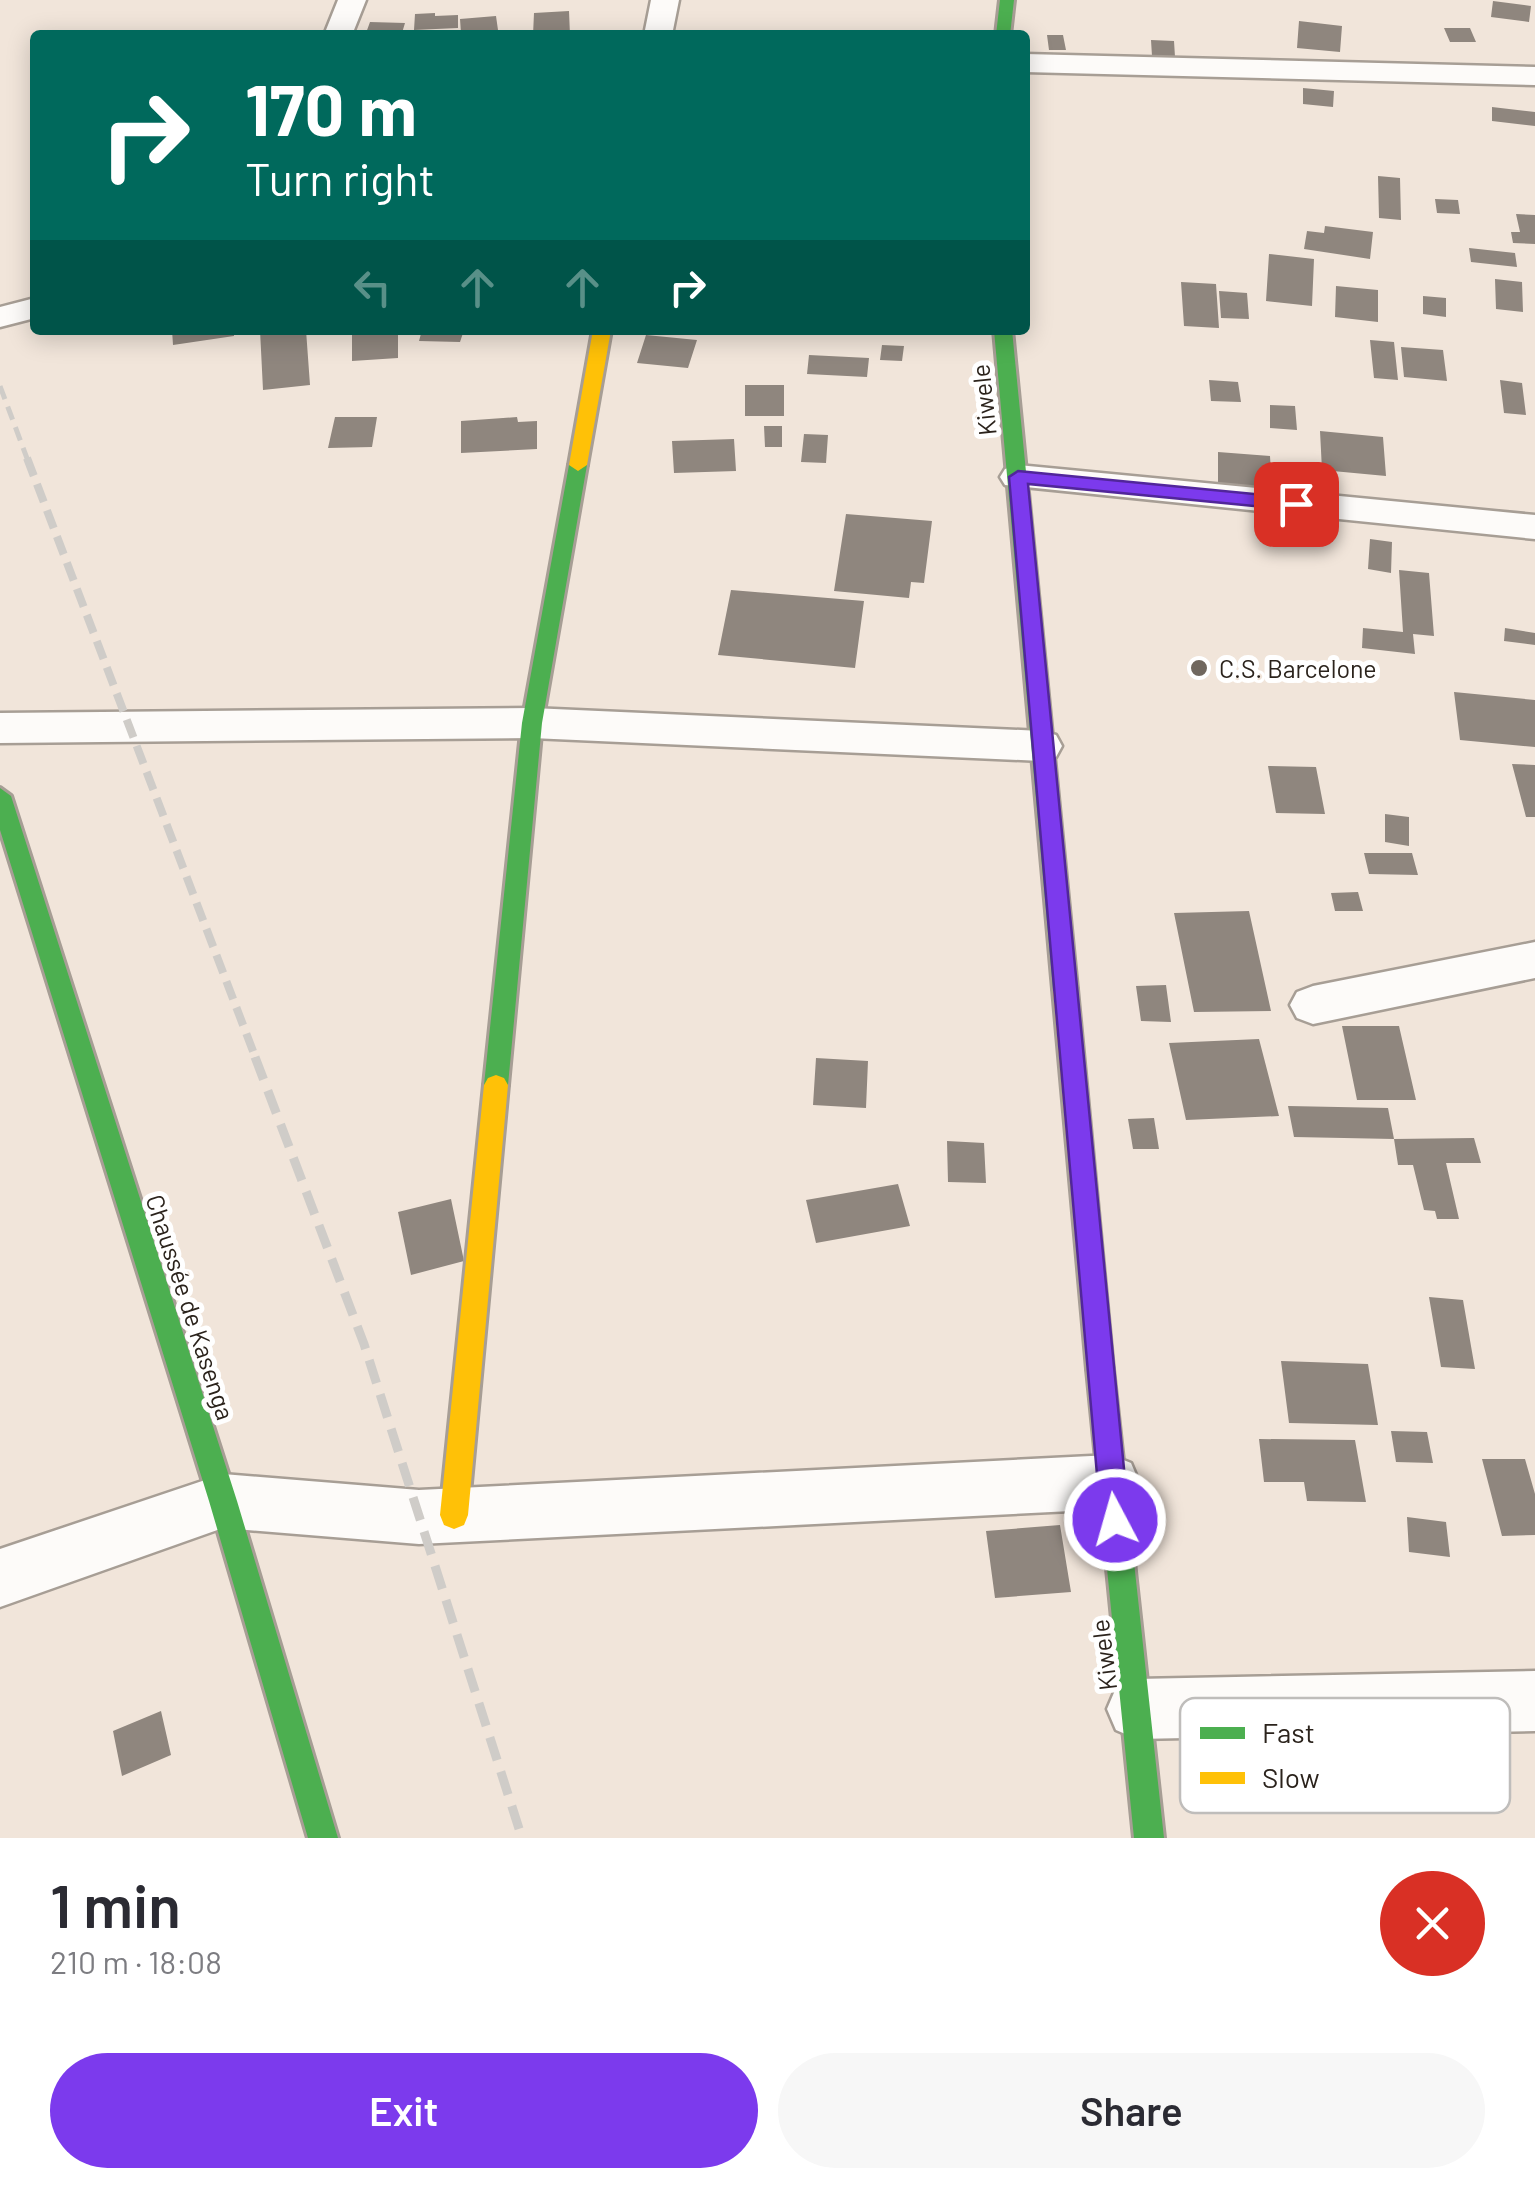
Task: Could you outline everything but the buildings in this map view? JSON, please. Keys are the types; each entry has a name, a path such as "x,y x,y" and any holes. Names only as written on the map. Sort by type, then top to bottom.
{"street":[{"path":"340,30 352,0"},
{"path":"659,30 665,0"},
{"path":"1004,30 1007,0"},
{"path":"1030,63 1535,76"},
{"path":"0,317 30,309"},
{"path":"454,1515 532,723 601,335"},
{"name":"Kiwele","path":"1004,335 1148,1838"},
{"path":"1018,477 1535,527"},
{"path":"0,728 532,723 1041,746"},
{"name":"Chaussée de Kasenga","path":"0,796 223,1501 322,1838"},
{"path":"1313,1005 1535,960"},
{"path":"0,1578 223,1501 420,1518 1111,1482"},
{"path":"1510,1702 1535,1701"},
{"path":"1137,1709 1180,1708"}],"railway":[{"path":"0,386 28,461"},
{"path":"27,458 256,1059"},
{"path":"255,1057 364,1344 522,1838"}],"traffic: fast":[{"path":"1004,30 1007,0"},
{"path":"1003,335 1065,989"},
{"path":"496,1085 532,723 578,465"},
{"path":"0,796 223,1501 323,1838"},
{"path":"1100,1369 1149,1838"}],"traffic: slow":[{"path":"578,465 601,335"},
{"path":"1065,989 1100,1369"},
{"path":"454,1515 496,1085"}],"place":[{"name":"C.S. Barcelone","path":"1199,668"}],"route":[{"path":"1115,1520 1018,477 1296,504"}]}
